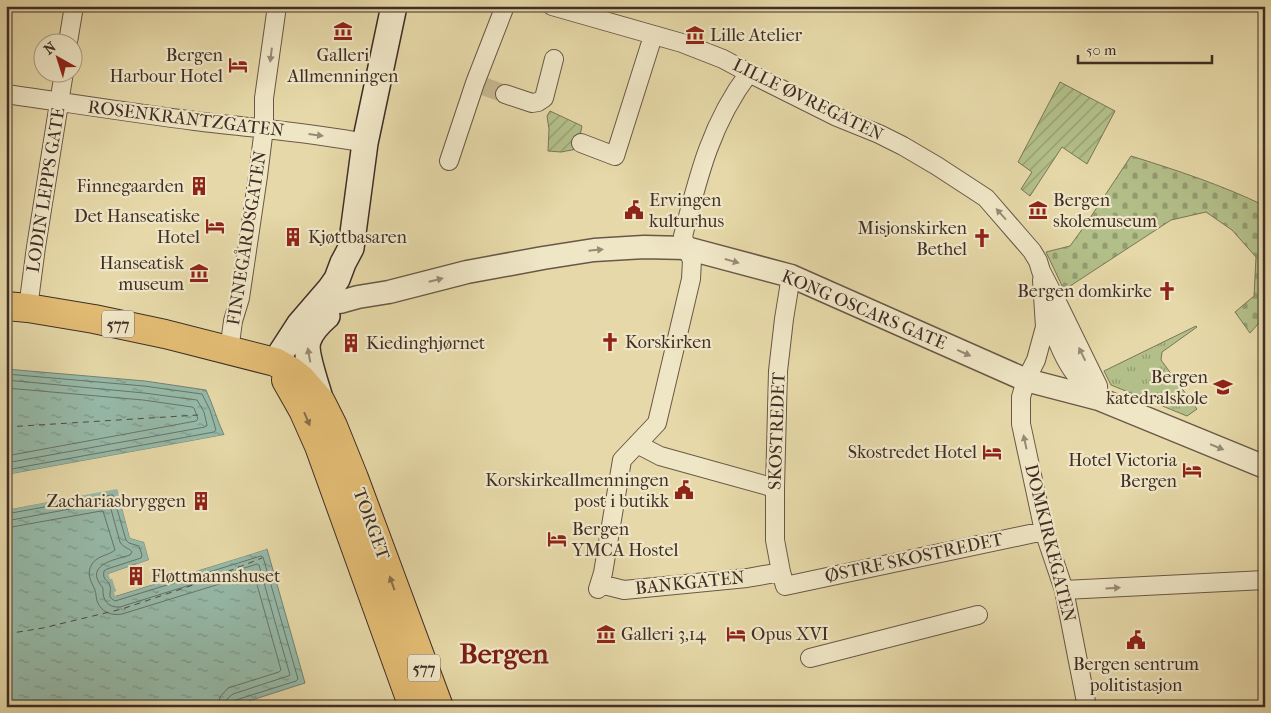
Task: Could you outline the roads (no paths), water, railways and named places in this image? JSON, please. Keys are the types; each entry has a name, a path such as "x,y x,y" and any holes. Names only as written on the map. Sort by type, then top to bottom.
{"main road":[{"path":"274,362 299,325 337,279 351,248 365,143 394,6"},
{"path":"321,402 308,355 307,342 313,330 340,302 348,288 356,262 351,248"},
{"name":"577","path":"17,307 94,319 165,334 229,351"},
{"name":"TORGET","path":"229,351 274,362 291,371 301,379 321,402 346,459 438,707"},
{"name":"TORGET","path":"274,362 293,390 319,446 413,707"}],"street":[{"path":"70,32 74,6"},
{"name":"FINNEGÅRDSGATEN","path":"229,351 240,298 264,128 264,98 277,6"},
{"path":"449,160 479,84 505,6"},
{"name":"LILLE ØVREGATEN","path":"552,6 682,43 723,59 837,117 879,134 944,170 986,198 1032,251 1041,271"},
{"path":"581,143 615,156 653,36"},
{"path":"505,94 532,103 544,98 554,59"},
{"path":"748,73 735,91 708,148 683,236 692,260 691,279 658,424 638,444 660,456 775,488"},
{"name":"LODIN LEPPS GATE","path":"17,307 36,247 62,82"},
{"name":"ROSENKRANTZGATEN","path":"6,94 163,117 264,128 365,143"},
{"name":"KONG OSCARS GATE","path":"340,302 389,292 467,272 586,251 644,247 686,248 791,276 1026,380 1100,399 1265,467"},
{"path":"1041,271 1044,299 1052,326 1067,362 1076,376 1100,399"},
{"path":"1041,271 1098,386 1100,399"},
{"name":"SKOSTREDET","path":"783,579 775,540 778,371 791,276"},
{"name":"DOMKIRKEGATEN","path":"1044,299 1045,327 1036,360 1026,380 1021,397 1021,424 1044,531 1064,590 1087,707"},
{"name":"BANKGATEN","path":"638,444 622,460 599,587 624,590 747,578 783,579"},
{"name":"ØSTRE SKOSTREDET","path":"783,579 1044,531"},
{"path":"1064,590 1168,592 1231,588 1265,580"},
{"path":"810,658 978,614"}],"water":[{"path":"6,369 145,381 206,390 224,435 6,475"},
{"path":"117,488 130,538 144,542 149,560 108,574 115,584 116,596 267,549 305,683 230,707 6,707 6,510"}],"tunnel":[{"path":"483,86 505,94"}],"place":[{"name":"Galleri Allmenningen","path":"343,31"},
{"name":"Lille Atelier","path":"695,35"},
{"name":"Bergen Harbour Hotel","path":"238,65"},
{"name":"Finnegaarden","path":"199,186"},
{"name":"Ervingen kulturhus","path":"634,210"},
{"name":"Bergen skolemuseum","path":"1038,210"},
{"name":"Det Hanseatiske Hotel","path":"215,226"},
{"name":"Kjøttbasaren","path":"293,237"},
{"name":"Misjonskirken Bethel","path":"982,238"},
{"name":"Hanseatisk museum","path":"199,273"},
{"name":"Bergen domkirke","path":"1167,291"},
{"name":"Korskirken","path":"610,342"},
{"name":"Kiedinghjørnet","path":"351,343"},
{"name":"Bergen katedralskole","path":"1223,387"},
{"name":"Skostredet Hotel","path":"992,452"},
{"name":"Hotel Victoria Bergen","path":"1192,470"},
{"name":"Korskirkeallmenningen post i butikk","path":"684,490"},
{"name":"Zachariasbryggen","path":"201,501"},
{"name":"Bergen YMCA Hostel","path":"557,539"},
{"name":"Fløttmannshuset","path":"136,576"},
{"name":"Galleri 3,14","path":"606,634"},
{"name":"Opus XVI","path":"736,634"},
{"name":"Bergen sentrum politistasjon","path":"1136,640"}],"district":[{"name":"Bergen","path":"504,653"}]}
